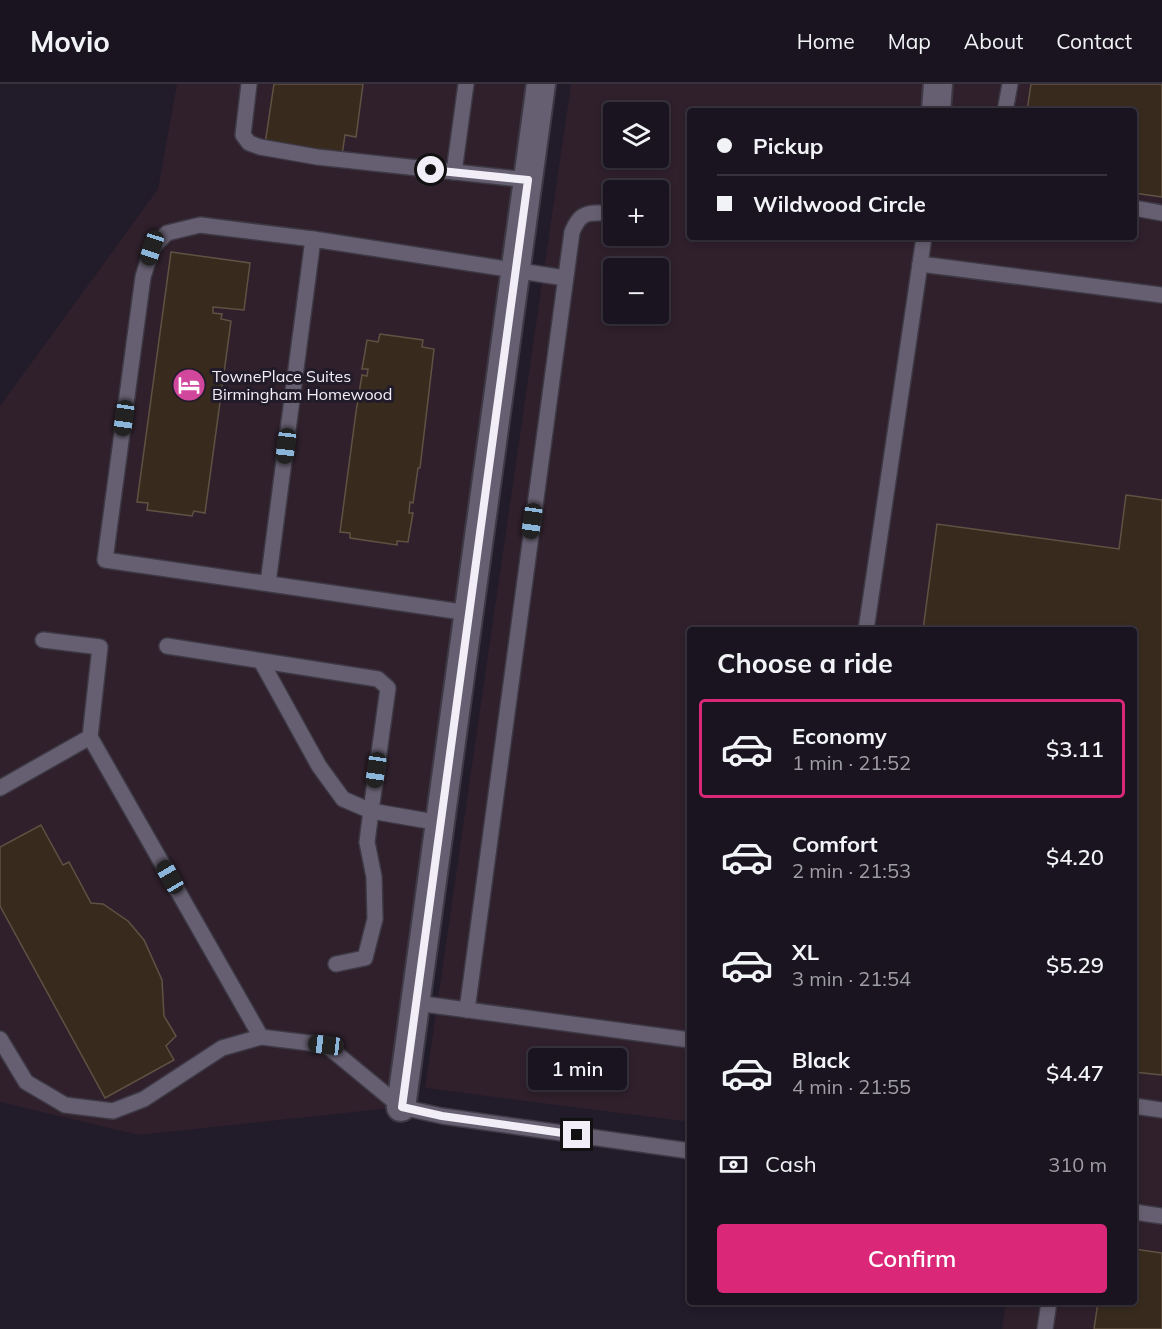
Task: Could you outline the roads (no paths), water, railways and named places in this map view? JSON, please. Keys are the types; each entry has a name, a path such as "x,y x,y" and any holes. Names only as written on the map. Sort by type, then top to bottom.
{"street":[{"path":"402,1107 541,84"},
{"path":"936,108 938,84"}],"lane":[{"path":"249,84 243,135 255,145 317,158 528,180"},
{"path":"454,172 466,84"},
{"path":"1006,108 1010,84"},
{"path":"1137,209 1162,213"},
{"path":"467,1010 565,278 577,219 588,213 599,213"},
{"path":"469,613 105,560 143,277 152,248 167,233 200,225 313,239 565,278"},
{"path":"268,583 313,239"},
{"path":"866,627 924,240"},
{"path":"920,264 1162,295"},
{"path":"43,640 100,647 90,737 261,1037"},
{"path":"167,646 378,679 388,688 367,842 374,877 375,919 365,958 336,964"},
{"path":"261,661 319,766 343,799 370,811 440,824"},
{"path":"0,788 90,737"},
{"path":"416,1003 687,1040"},
{"path":"0,1039 26,1082 65,1105 113,1112 144,1099 222,1048 261,1037 326,1045 402,1107 442,1116 687,1150"},
{"path":"1137,1106 1162,1110"},
{"path":"1137,1212 1162,1216"},
{"path":"1045,1329 1049,1305"}],"place":[{"name":"TownePlace Suites Birmingham Homewood","path":"189,385"}]}
